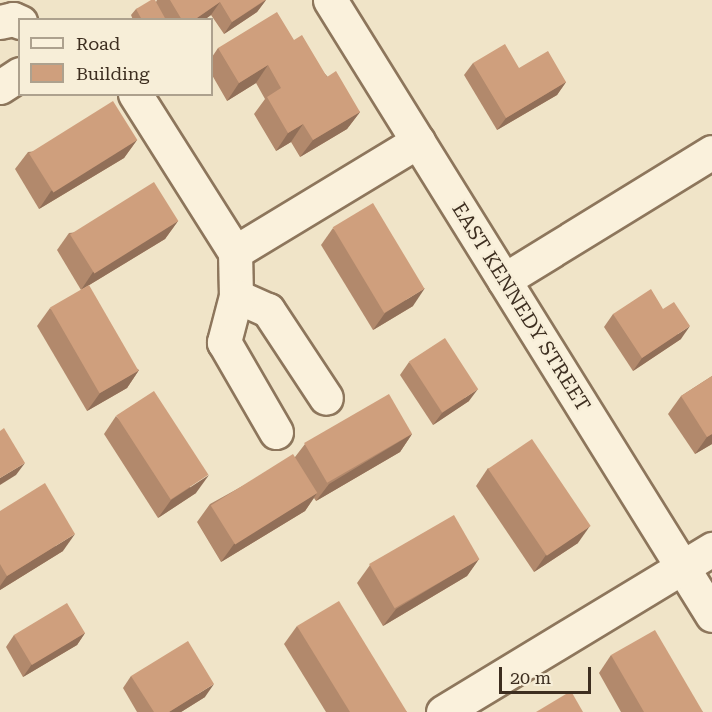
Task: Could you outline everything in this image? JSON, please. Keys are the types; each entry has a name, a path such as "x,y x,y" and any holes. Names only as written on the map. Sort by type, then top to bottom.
{"street":[{"name":"EAST KENNEDY STREET","path":"330,0 712,615"},
{"path":"0,22 13,19 18,21"},
{"path":"0,87 18,75"},
{"path":"136,96 235,252 236,296 226,328 228,353 276,432"},
{"path":"235,252 418,141"},
{"path":"504,280 712,152"},
{"path":"236,296 268,310 326,398"},
{"path":"443,712 712,549"}],"building":[{"path":"155,0 165,18 141,18 136,9"},
{"path":"170,0 265,0 232,22 220,2 197,18 181,18"},
{"path":"277,12 294,40 302,35 327,77 336,71 360,112 313,140 303,124 288,133 267,97 281,88 268,65 239,83 218,48"},
{"path":"505,44 519,68 548,51 566,82 506,118 473,63"},
{"path":"113,101 137,140 53,192 29,153"},
{"path":"154,182 178,221 94,273 70,234"},
{"path":"373,203 425,289 384,313 333,227"},
{"path":"89,285 138,371 100,393 50,308"},
{"path":"651,289 663,309 674,302 690,326 642,358 613,314"},
{"path":"445,338 478,389 442,413 409,361"},
{"path":"712,376 712,434 707,437 681,396"},
{"path":"154,391 208,475 171,499 116,416"},
{"path":"389,394 412,434 327,483 304,443"},
{"path":"4,428 25,463 0,478 0,431"},
{"path":"532,439 591,526 547,556 488,469"},
{"path":"293,454 317,493 235,544 211,505"},
{"path":"45,483 75,534 7,576 0,564 0,511"},
{"path":"454,515 480,559 395,608 369,564"},
{"path":"339,601 407,712 350,712 297,626"},
{"path":"67,603 85,633 32,665 14,635"},
{"path":"655,630 703,712 644,712 611,655"},
{"path":"188,641 214,684 169,712 154,712 131,676"},
{"path":"571,691 583,712 536,712"}]}
